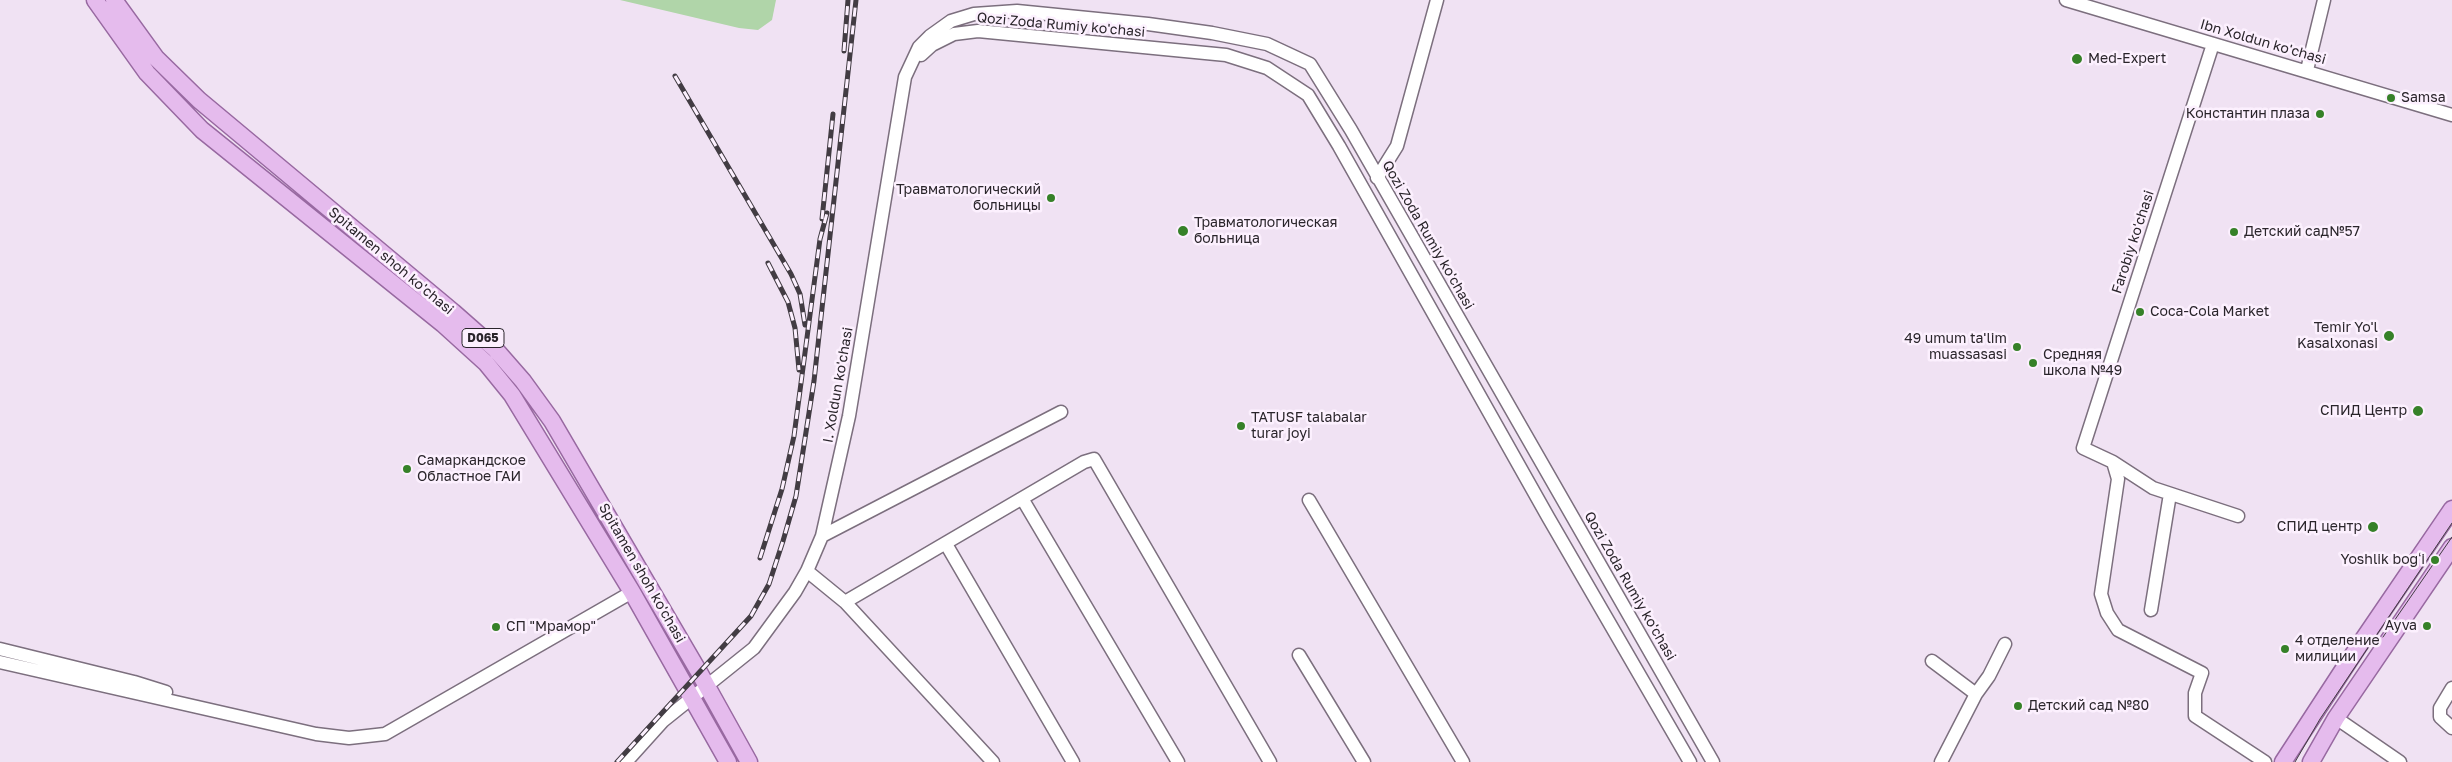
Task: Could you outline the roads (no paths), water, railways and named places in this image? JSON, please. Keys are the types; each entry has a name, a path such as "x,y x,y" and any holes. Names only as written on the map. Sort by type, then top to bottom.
{"main road":[{"name":"Spitamen shoh ko'chasi","path":"94,0 147,73 202,130 443,324 486,362 512,395 632,592 690,698 728,762"},
{"name":"Spitamen shoh ko'chasi","path":"114,0 156,58 199,100 495,348 523,381 552,421 708,687 749,762"},
{"path":"2283,762 2358,647 2452,509"},
{"path":"2311,762 2336,718 2452,548"}],"street":[{"path":"1377,178 1397,146 1436,0"},
{"name":"Ibn Xoldun ko'chasi","path":"2066,0 2307,70 2452,115"},
{"path":"2307,70 2324,0"},
{"name":"Qozi Zoda Rumiy ko'chasi","path":"930,36 951,21 997,11 1017,11 1148,24 1266,44 1310,64 1713,762"},
{"name":"Qozi Zoda Rumiy ko'chasi","path":"912,63 943,38 978,30 1226,55 1267,68 1308,95 1339,146 1548,517 1690,762"},
{"name":"I. Xoldun ko'chasi","path":"626,762 663,721 690,698 708,687 754,648 795,592 807,571 822,536 849,416 906,77 919,47 930,36"},
{"name":"Farobiy ko'chasi","path":"2113,462 2083,448 2213,44"},
{"path":"822,536 1061,412"},
{"path":"845,602 1023,500 1084,462 1094,458 1270,762"},
{"path":"2113,462 2153,488 2238,516"},
{"path":"2113,462 2118,479 2101,594 2107,613 2118,630 2202,673 2195,693 2195,716 2265,762"},
{"path":"2152,610 2170,494"},
{"path":"1023,500 1178,762"},
{"path":"1309,500 1463,762"},
{"path":"946,544 1073,762"},
{"path":"807,571 845,602 992,762"},
{"path":"0,662 316,734 349,738 385,734 632,592"},
{"path":"1941,762 1976,694 1989,676 2004,644"},
{"path":"0,649 134,682 168,692 198,706"},
{"path":"1300,656 1364,762"},
{"path":"1932,661 1976,694"},
{"path":"2452,688 2440,708 2440,716 2452,728"},
{"path":"2336,718 2400,762"}],"tram line":[{"path":"2295,762 2320,719 2452,523"},
{"path":"2383,637 2452,537"}],"railway":[{"path":"844,51 848,0"},
{"path":"617,762 751,616 769,584 783,541 796,496 814,381 856,0"},
{"path":"675,76 791,274 800,294 805,325"},
{"path":"822,219 833,114"},
{"path":"760,558 782,489 794,436 820,239 827,213"},
{"path":"768,263 788,302 795,328 799,370"}],"place":[{"name":"Med-Expert","path":"2077,59"},
{"name":"Samsa","path":"2391,98"},
{"name":"Константин плаза","path":"2320,114"},
{"name":"Травматологический больницы","path":"1051,198"},
{"name":"Травматологическая больница","path":"1183,231"},
{"name":"Детский сад№57","path":"2234,232"},
{"name":"Coca-Cola Market","path":"2140,312"},
{"name":"Temir Yo'l Kasalxonasi","path":"2389,336"},
{"name":"49 umum ta'lim muassasasi","path":"2017,347"},
{"name":"Средняя школа №49","path":"2033,363"},
{"name":"СПИД Центр","path":"2418,411"},
{"name":"TATUSF talabalar turar joyi","path":"1241,426"},
{"name":"Самаркандское Областное ГАИ","path":"407,469"},
{"name":"СПИД центр","path":"2373,527"},
{"name":"Yoshlik bogʻi","path":"2435,560"},
{"name":"Ayva","path":"2427,626"},
{"name":"СП \"Мрамор\"","path":"496,627"},
{"name":"4 отделение милиции","path":"2285,649"},
{"name":"Детский сад №80","path":"2018,706"}]}
